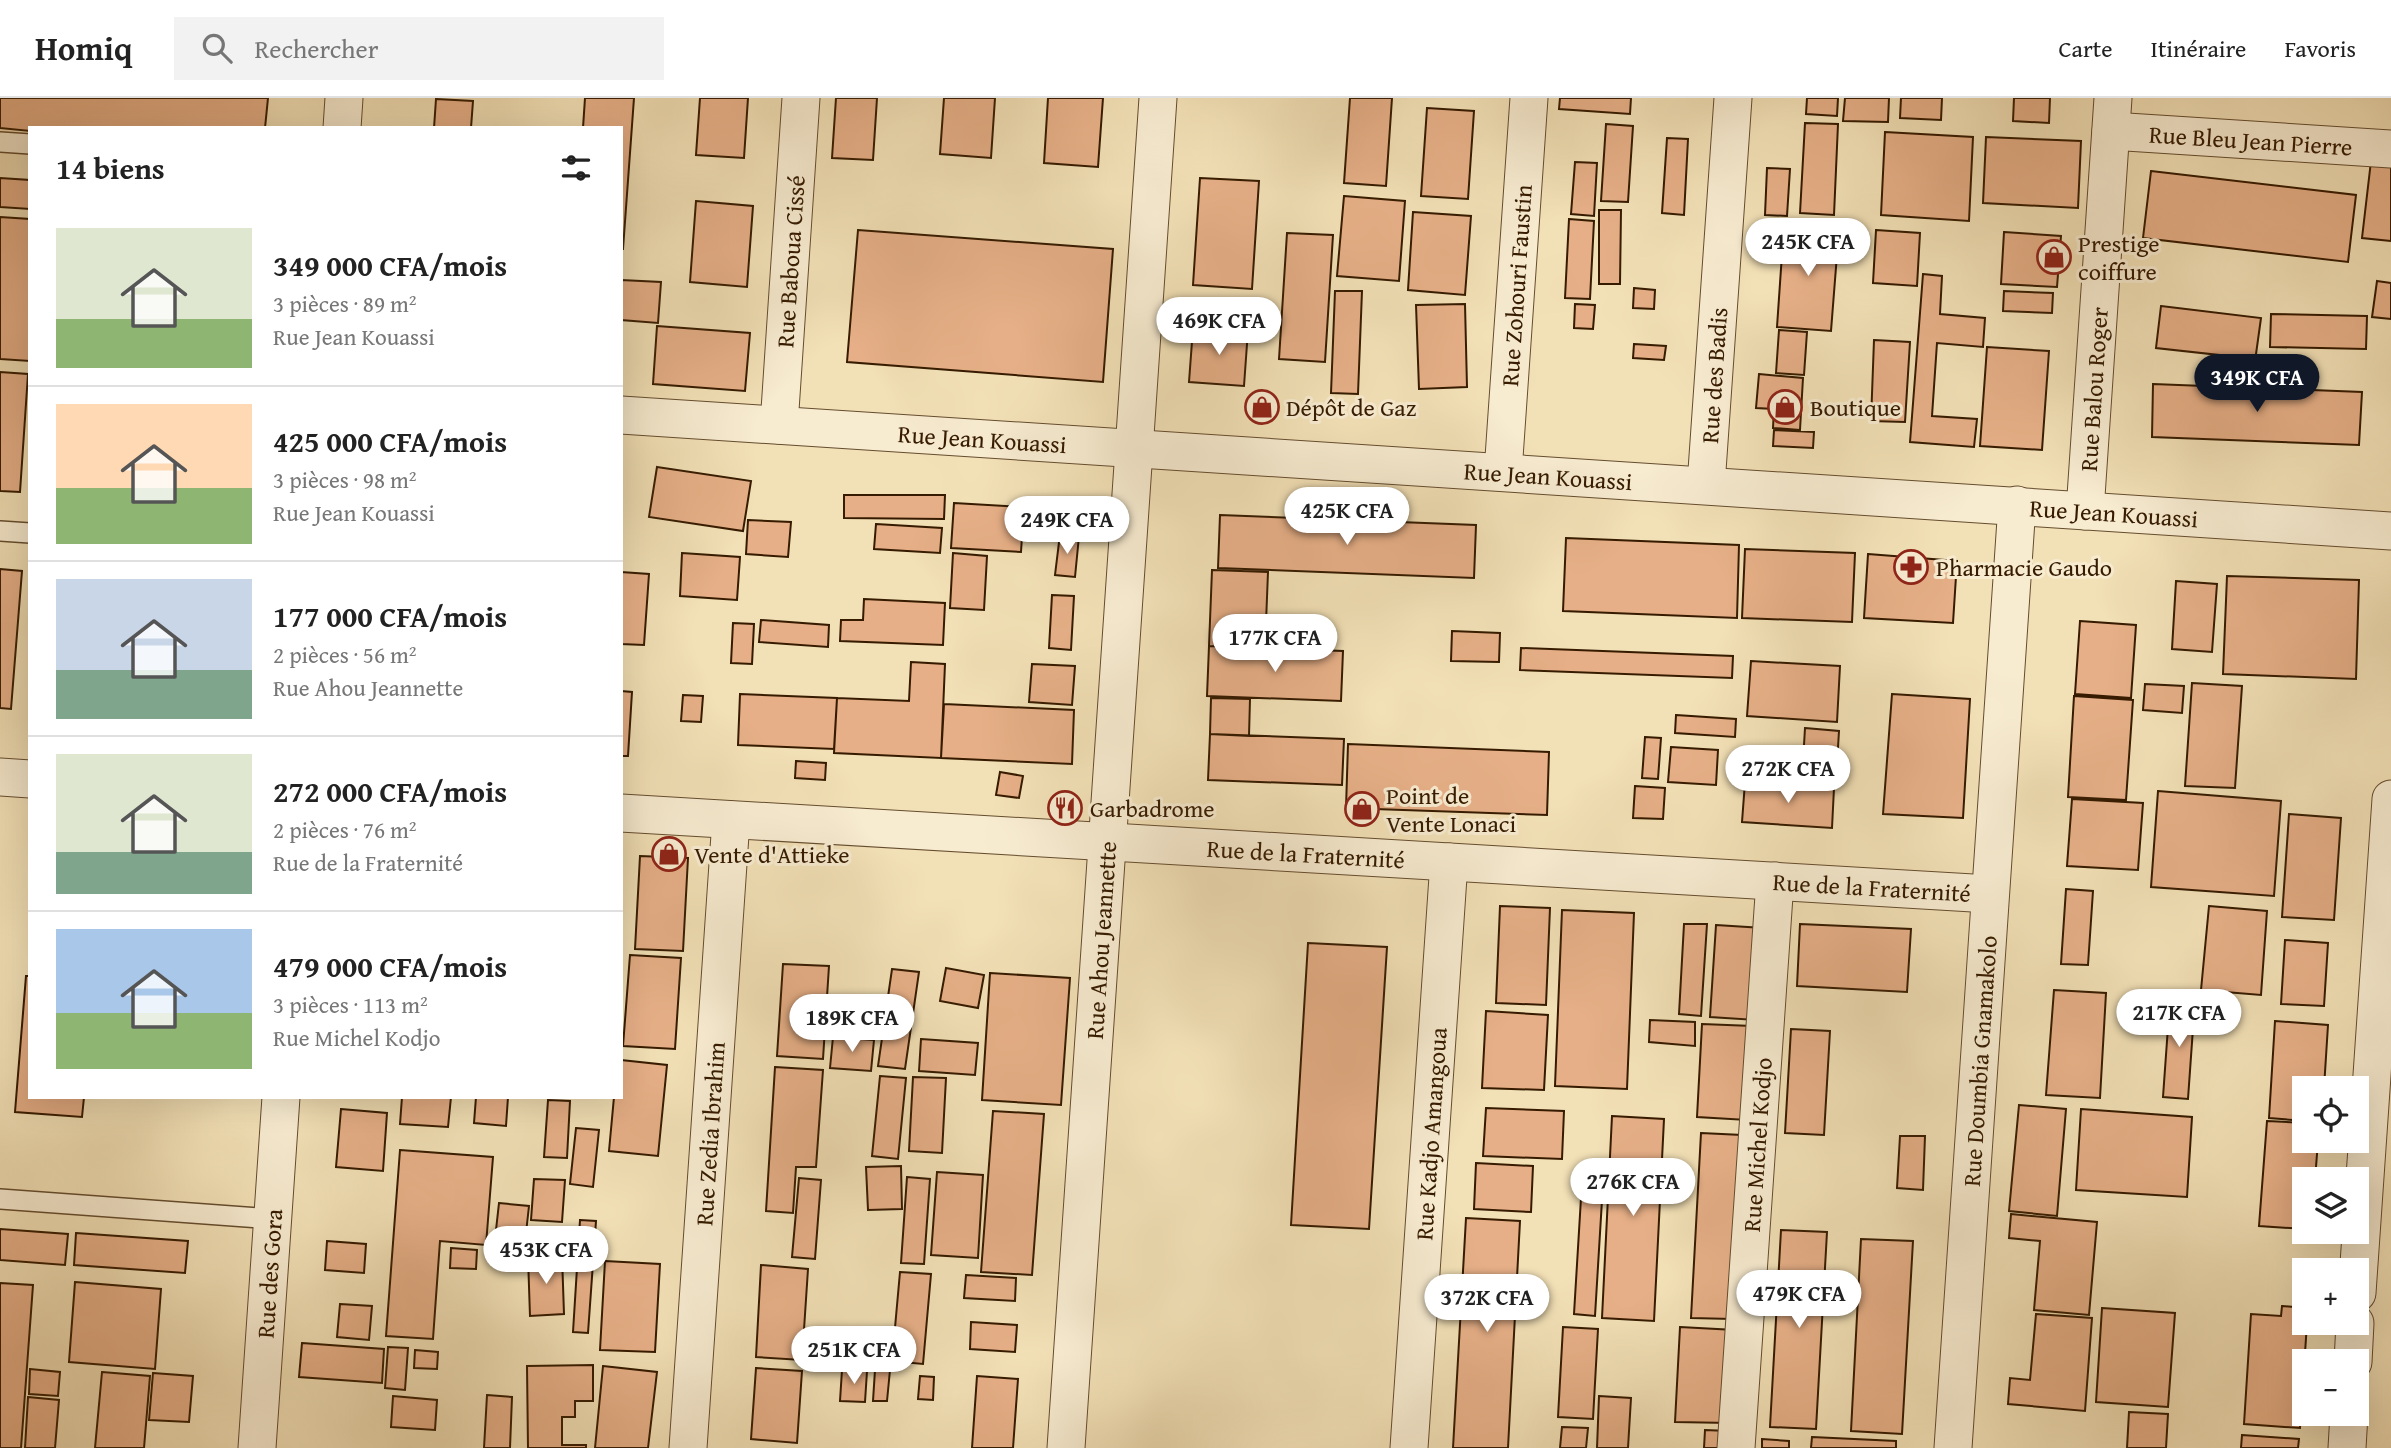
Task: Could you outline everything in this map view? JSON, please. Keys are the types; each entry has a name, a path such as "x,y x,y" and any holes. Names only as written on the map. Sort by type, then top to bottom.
{"street":[{"path":"342,126 344,98"},
{"name":"Rue Baboua Cissé","path":"779,425 801,98"},
{"name":"Rue Ahou Jeannette","path":"1066,1448 1158,98"},
{"name":"Rue Zohouri Faustin","path":"1503,472 1529,98"},
{"name":"Rue des Badis","path":"1706,485 1733,98"},
{"name":"Rue Bleu Jean Pierre","path":"2112,115 2391,149"},
{"name":"Rue Balou Roger","path":"2085,512 2112,115"},
{"name":"Rue Jean Kouassi","path":"623,415 2391,531"},
{"name":"Rue Doumbia Gnamakolo","path":"1953,1448 2017,505"},
{"path":"0,777 28,779"},
{"path":"2359,1258 2391,799"},
{"name":"Rue de la Fraternité","path":"623,813 1990,894"},
{"name":"Rue Zedia Ibrahim","path":"688,1448 731,820"},
{"name":"Rue Kadjo Amangoua","path":"1409,1448 1449,862"},
{"name":"Rue Michel Kodjo","path":"1736,1448 1774,881"},
{"name":"Rue des Gora","path":"257,1448 281,1099"},
{"path":"2347,1448 2348,1426"}],"lane":[{"path":"0,142 28,144"},
{"path":"0,531 28,533"},
{"path":"0,1199 273,1219"}],"building":[{"path":"0,98 268,98 265,126 28,126 28,131 0,128"},
{"path":"585,98 634,98 623,249 623,126 583,126"},
{"path":"700,98 748,98 744,158 696,155"},
{"path":"836,98 877,98 873,160 832,158"},
{"path":"944,98 995,98 991,158 940,154"},
{"path":"1048,98 1103,98 1098,167 1044,163"},
{"path":"1350,98 1392,98 1386,186 1344,183"},
{"path":"1560,98 1631,98 1630,114 1559,109"},
{"path":"1807,98 1838,98 1837,116 1806,114"},
{"path":"1845,98 1889,98 1888,122 1843,121"},
{"path":"1901,98 1942,98 1941,120 1900,118"},
{"path":"2014,98 2050,98 2049,123 2013,121"},
{"path":"436,99 473,101 471,126 434,126"},
{"path":"1427,108 1474,111 1468,199 1421,196"},
{"path":"1805,123 1838,124 1834,215 1800,213"},
{"path":"1606,124 1633,126 1628,202 1601,201"},
{"path":"1885,132 1973,137 1969,221 1881,215"},
{"path":"1986,137 2081,141 2078,208 1983,203"},
{"path":"1667,138 1688,139 1684,215 1662,213"},
{"path":"2371,161 2391,163 2391,241 2362,238"},
{"path":"1575,162 1597,163 1594,216 1571,214"},
{"path":"1767,168 1790,169 1787,216 1765,215"},
{"path":"2151,171 2356,195 2348,262 2143,238"},
{"path":"0,178 28,180 28,209 0,207"},
{"path":"1200,178 1259,181 1252,289 1193,285"},
{"path":"1344,196 1405,201 1399,281 1337,276"},
{"path":"696,201 753,206 747,287 690,282"},
{"path":"1599,210 1621,210 1620,284 1599,284"},
{"path":"1413,212 1471,216 1465,295 1408,290"},
{"path":"0,217 28,219 28,361 0,359"},
{"path":"1569,219 1594,221 1590,299 1565,298"},
{"path":"1784,225 1839,229 1831,331 1777,327"},
{"path":"858,230 1113,249 1103,382 847,362"},
{"path":"1876,230 1920,233 1917,286 1873,283"},
{"path":"2004,232 2061,236 2057,287 2001,284"},
{"path":"1287,233 1333,235 1325,362 1279,359"},
{"path":"1923,274 1942,276 1940,314 1985,318 1983,347 1937,343 1932,416 1977,419 1974,447 1910,442"},
{"path":"623,280 661,282 658,323 623,320"},
{"path":"2377,281 2391,283 2391,319 2372,317"},
{"path":"1634,288 1655,290 1654,309 1633,308"},
{"path":"1335,291 1362,291 1358,394 1331,393"},
{"path":"2004,291 2053,293 2052,313 2003,311"},
{"path":"1465,304 1467,387 1419,389 1416,305"},
{"path":"1575,304 1595,305 1593,329 1574,328"},
{"path":"2161,306 2261,318 2252,383 2225,379 2228,356 2156,348"},
{"path":"2271,314 2367,316 2366,349 2270,347"},
{"path":"657,326 750,333 745,391 653,384"},
{"path":"1193,328 1248,330 1244,386 1189,382"},
{"path":"1779,330 1807,332 1804,375 1776,373"},
{"path":"1874,340 1910,342 1905,422 1871,421"},
{"path":"1634,344 1666,346 1664,360 1633,358"},
{"path":"1987,347 2049,351 2042,450 1980,446"},
{"path":"0,372 28,374 20,492 0,491"},
{"path":"1759,374 1803,378 1800,430 1773,428 1774,409 1756,408"},
{"path":"2153,384 2362,392 2359,445 2152,437"},
{"path":"1774,430 1814,432 1813,448 1773,446"},
{"path":"657,467 751,481 743,531 649,517"},
{"path":"844,495 945,495 944,519 844,518"},
{"path":"954,503 1024,507 1021,552 951,548"},
{"path":"1220,515 1476,525 1474,578 1218,568"},
{"path":"748,520 791,522 788,557 746,554"},
{"path":"876,524 942,528 940,553 874,549"},
{"path":"1060,534 1079,536 1075,577 1055,575"},
{"path":"1566,538 1739,545 1737,618 1563,611"},
{"path":"1745,549 1855,553 1852,622 1742,618"},
{"path":"682,553 740,557 737,600 680,596"},
{"path":"953,553 987,556 984,610 950,608"},
{"path":"1868,554 1957,561 1953,623 1864,618"},
{"path":"0,569 22,571 11,709 0,708"},
{"path":"1212,570 1268,572 1265,648 1209,646"},
{"path":"623,572 649,574 644,645 623,644"},
{"path":"2227,576 2359,580 2356,679 2223,674"},
{"path":"2176,581 2217,584 2212,652 2172,649"},
{"path":"1052,595 1074,596 1071,650 1049,648"},
{"path":"864,599 945,603 943,645 840,641 841,620 863,620"},
{"path":"761,620 829,625 828,647 759,642"},
{"path":"2080,621 2136,625 2131,698 2075,694"},
{"path":"733,623 754,624 752,664 731,663"},
{"path":"1452,631 1500,633 1499,662 1451,661"},
{"path":"1209,646 1343,651 1341,701 1207,696"},
{"path":"1521,648 1733,656 1732,678 1520,670"},
{"path":"1751,661 1840,666 1837,722 1747,716"},
{"path":"911,662 945,664 941,758 834,753 837,698 909,701"},
{"path":"1032,664 1075,666 1072,705 1029,702"},
{"path":"2192,683 2242,686 2235,788 2185,786"},
{"path":"2145,684 2184,686 2182,713 2143,710"},
{"path":"623,691 632,692 628,756 623,756"},
{"path":"740,694 837,698 834,749 738,745"},
{"path":"1892,694 1970,699 1963,818 1883,814"},
{"path":"683,695 703,696 701,722 681,721"},
{"path":"2074,696 2133,700 2126,800 2068,797"},
{"path":"1211,698 1250,699 1249,736 1210,734"},
{"path":"944,704 1074,710 1072,764 941,758"},
{"path":"1676,715 1736,719 1735,737 1675,733"},
{"path":"1805,728 1839,731 1837,764 1803,762"},
{"path":"1210,734 1344,739 1342,785 1208,780"},
{"path":"1645,737 1661,738 1658,779 1642,778"},
{"path":"1348,744 1549,752 1547,815 1346,808"},
{"path":"1671,747 1718,750 1716,785 1668,782"},
{"path":"796,761 826,763 825,780 795,778"},
{"path":"1000,772 1023,776 1019,798 996,795"},
{"path":"1745,782 1834,788 1832,828 1742,822"},
{"path":"1635,786 1665,788 1663,819 1633,818"},
{"path":"2158,791 2281,801 2274,896 2151,887"},
{"path":"2072,799 2143,803 2138,870 2067,866"},
{"path":"2289,814 2341,818 2334,920 2282,917"},
{"path":"640,856 688,858 683,951 635,949"},
{"path":"2066,889 2093,891 2088,965 2061,964"},
{"path":"1500,906 1550,908 1546,1005 1496,1003"},
{"path":"2209,906 2267,911 2261,995 2201,990"},
{"path":"1562,910 1634,913 1627,1089 1555,1086"},
{"path":"1684,924 1707,924 1701,1016 1679,1014"},
{"path":"1800,924 1911,929 1907,992 1797,986"},
{"path":"1716,925 1763,928 1756,1020 1710,1017"},
{"path":"2285,940 2328,943 2324,1006 2281,1004"},
{"path":"1308,943 1387,947 1369,1229 1291,1225"},
{"path":"630,955 681,958 675,1049 623,1046"},
{"path":"783,964 829,966 823,1059 777,1056"},
{"path":"946,968 984,975 978,1008 940,1001"},
{"path":"892,969 919,972 905,1069 878,1066"},
{"path":"990,973 1070,978 1061,1105 982,1100"},
{"path":"28,976 28,1099 84,1099 82,1117 15,1112"},
{"path":"2054,990 2106,993 2100,1098 2046,1095"},
{"path":"2170,999 2195,1000 2188,1099 2163,1097"},
{"path":"1486,1011 1548,1015 1544,1090 1482,1088"},
{"path":"1650,1020 1695,1022 1695,1046 1649,1042"},
{"path":"2275,1021 2328,1025 2325,1076 2292,1076 2292,1120 2269,1118"},
{"path":"1702,1024 1752,1026 1747,1120 1697,1117"},
{"path":"1791,1029 1830,1031 1824,1135 1785,1133"},
{"path":"833,1037 874,1040 871,1071 830,1068"},
{"path":"921,1039 978,1043 975,1075 919,1071"},
{"path":"623,1060 667,1065 658,1156 609,1151 614,1099 623,1099"},
{"path":"775,1067 823,1070 816,1167 796,1167 793,1213 766,1211"},
{"path":"880,1076 906,1078 898,1159 872,1156"},
{"path":"913,1077 946,1078 942,1153 909,1151"},
{"path":"402,1099 451,1099 448,1127 400,1124"},
{"path":"476,1099 508,1099 506,1126 474,1123"},
{"path":"548,1100 570,1101 567,1158 544,1157"},
{"path":"2019,1105 2066,1109 2057,1216 2009,1211"},
{"path":"1486,1108 1564,1111 1562,1159 1483,1156"},
{"path":"341,1109 387,1113 383,1171 336,1167"},
{"path":"2081,1109 2192,1117 2187,1197 2076,1190"},
{"path":"993,1111 1044,1114 1032,1275 981,1272"},
{"path":"1612,1116 1664,1119 1654,1321 1602,1318"},
{"path":"2267,1121 2292,1122 2292,1153 2317,1153 2316,1167 2292,1167 2292,1228 2259,1226"},
{"path":"576,1128 599,1130 593,1187 570,1184"},
{"path":"1701,1133 1742,1135 1732,1319 1691,1318"},
{"path":"1900,1136 1925,1136 1923,1190 1897,1188"},
{"path":"400,1150 493,1157 486,1245 440,1241 433,1339 386,1336"},
{"path":"1476,1163 1533,1166 1531,1212 1474,1209"},
{"path":"901,1166 902,1209 868,1210 866,1167"},
{"path":"937,1172 983,1175 978,1258 931,1255"},
{"path":"907,1177 930,1179 924,1264 901,1263"},
{"path":"799,1178 821,1180 815,1259 792,1257"},
{"path":"534,1179 565,1180 562,1222 531,1220"},
{"path":"1581,1198 1602,1200 1595,1316 1574,1314"},
{"path":"499,1203 529,1206 525,1242 495,1239"},
{"path":"2011,1214 2097,1222 2089,1315 2034,1310 2040,1241 2009,1238"},
{"path":"1466,1218 1520,1221 1508,1448 1453,1448"},
{"path":"580,1220 596,1221 588,1333 573,1332"},
{"path":"0,1229 68,1234 65,1265 0,1260"},
{"path":"1781,1230 1827,1232 1816,1429 1770,1427"},
{"path":"76,1233 188,1241 185,1273 74,1265"},
{"path":"1861,1239 1913,1241 1902,1434 1851,1431"},
{"path":"327,1241 366,1244 364,1273 325,1270"},
{"path":"451,1248 477,1250 476,1269 450,1268"},
{"path":"562,1256 564,1314 530,1316 528,1257"},
{"path":"605,1261 660,1264 655,1352 600,1350"},
{"path":"761,1265 808,1269 802,1360 756,1357"},
{"path":"900,1272 931,1274 923,1364 892,1361"},
{"path":"966,1275 1016,1278 1015,1301 964,1298"},
{"path":"75,1282 161,1289 155,1369 69,1362"},
{"path":"0,1283 33,1285 21,1448 0,1448"},
{"path":"340,1304 372,1306 369,1340 337,1337"},
{"path":"2282,1306 2292,1307 2292,1335 2306,1335 2305,1349 2292,1349 2292,1426 2300,1428 2244,1424 2251,1314 2281,1316"},
{"path":"2102,1308 2175,1313 2168,1407 2096,1402"},
{"path":"2036,1314 2092,1318 2085,1411 2008,1404 2010,1378 2030,1380"},
{"path":"971,1322 1017,1325 1015,1352 970,1349"},
{"path":"1563,1327 1598,1329 1593,1419 1558,1417"},
{"path":"1680,1327 1735,1330 1730,1423 1675,1422"},
{"path":"302,1343 384,1349 382,1383 299,1377"},
{"path":"815,1346 836,1348 834,1369 813,1367"},
{"path":"388,1347 408,1348 405,1390 385,1388"},
{"path":"415,1350 438,1352 437,1369 414,1368"},
{"path":"593,1365 593,1401 575,1401 575,1417 562,1417 562,1445 586,1445 586,1448 528,1448 527,1366"},
{"path":"603,1366 657,1372 648,1448 595,1448"},
{"path":"756,1368 802,1371 797,1443 751,1439"},
{"path":"30,1369 60,1372 58,1396 29,1394"},
{"path":"842,1370 867,1371 865,1402 840,1401"},
{"path":"875,1370 890,1370 887,1401 873,1401"},
{"path":"102,1372 150,1376 144,1448 95,1448"},
{"path":"153,1373 193,1376 189,1422 149,1420"},
{"path":"920,1376 934,1377 933,1400 918,1399"},
{"path":"977,1376 1018,1379 1013,1448 972,1448"},
{"path":"487,1395 512,1397 510,1448 484,1448"},
{"path":"393,1396 437,1400 435,1430 391,1427"},
{"path":"1599,1396 1631,1398 1628,1448 1597,1448"},
{"path":"28,1397 59,1400 55,1448 25,1448"},
{"path":"2129,1412 2168,1414 2166,1448 2127,1448"},
{"path":"1562,1427 1588,1428 1586,1448 1560,1448"},
{"path":"1705,1430 1728,1431 1727,1448 1704,1448"},
{"path":"2242,1435 2299,1439 2298,1448 2241,1448"},
{"path":"1812,1437 1896,1441 1896,1448 1811,1448"},
{"path":"1762,1439 1789,1441 1789,1448 1762,1448"}],"place":[{"name":"Prestige coiffure","path":"2054,257"},
{"name":"Dépôt de Gaz","path":"1262,407"},
{"name":"Boutique","path":"1785,407"},
{"name":"Pharmacie Gaudo","path":"1911,567"},
{"name":"Garbadrome","path":"1065,808"},
{"name":"Point de Vente Lonaci","path":"1362,809"},
{"name":"Vente d'Attieke","path":"669,854"}]}
